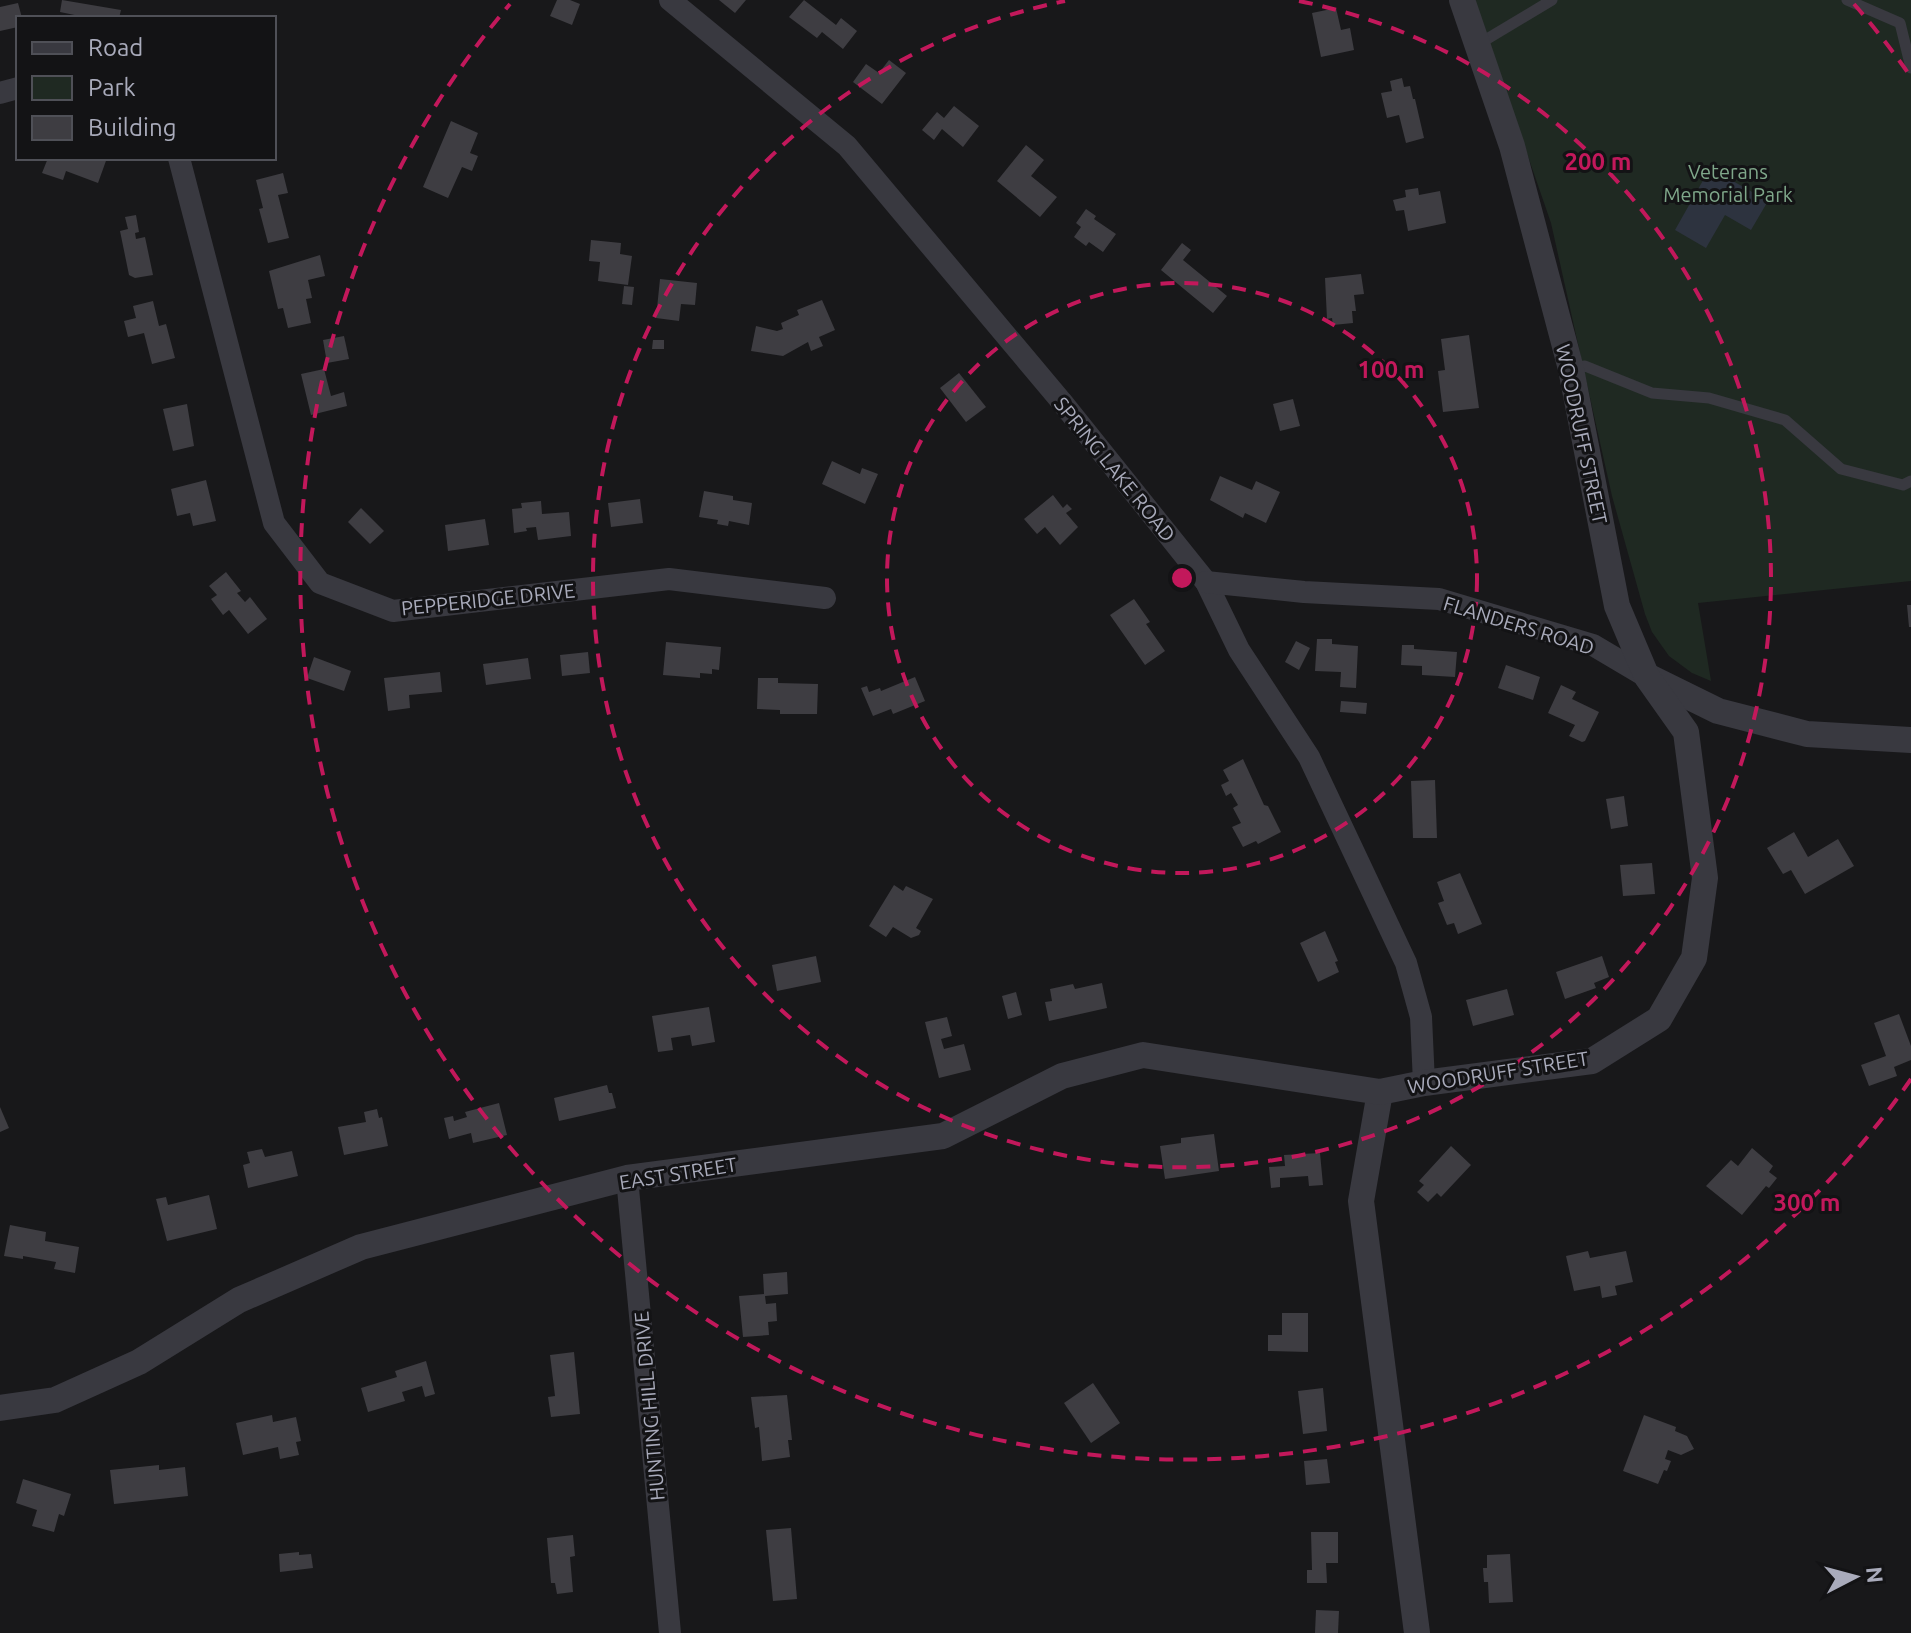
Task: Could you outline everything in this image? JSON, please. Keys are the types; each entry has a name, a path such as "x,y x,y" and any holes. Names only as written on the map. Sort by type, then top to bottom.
{"street":[{"name":"SPRING LAKE ROAD","path":"670,0 847,146 1061,401 1206,582 1239,650 1309,757 1406,963 1421,1017 1424,1083"},
{"name":"WOODRUFF STREET","path":"1417,1633 1361,1201 1380,1092 1424,1083 1592,1061 1659,1019 1694,958 1705,878 1686,732 1647,677 1617,606 1571,369 1512,146 1462,0"},
{"name":"PEPPERIDGE DRIVE","path":"180,160 274,523 320,583 393,611 669,579 825,598"},
{"name":"FLANDERS ROAD","path":"1206,582 1304,592 1439,599 1593,645 1647,677 1718,711 1807,734 1911,740"},
{"name":"EAST STREET","path":"0,1408 55,1400 139,1362 239,1300 361,1247 627,1178 943,1136 1062,1076 1143,1055 1380,1092"},
{"name":"HUNTING HILL DRIVE","path":"627,1178 670,1633"}],"lane":[{"path":"1847,0 1900,23 1911,68"},
{"path":"1477,45 1548,3"},
{"path":"1571,369 1585,366 1652,393 1709,398 1785,420 1841,469 1903,485 1911,481"}],"green space":[{"name":"Veterans Memorial Park","path":"1474,0 1911,0 1911,581 1698,603 1711,681 1692,673 1669,656 1652,632 1645,614 1612,496 1551,223"}],"water":[{"path":"1710,168 1768,201 1751,230 1725,215 1706,248 1675,230"}],"building":[{"path":"62,0 121,10 120,16 79,16 60,12"},
{"path":"557,0 580,4 572,25 550,16"},
{"path":"719,0 746,0 735,13"},
{"path":"804,0 836,25 841,18 857,31 843,49 822,32 817,38 789,17"},
{"path":"18,3 21,16 16,16 16,27 0,31 0,7"},
{"path":"1336,8 1341,30 1350,28 1354,50 1321,57 1312,13"},
{"path":"889,60 906,73 882,104 853,82 866,64 879,73"},
{"path":"1402,78 1404,87 1410,86 1415,99 1424,138 1406,143 1399,115 1387,118 1381,93 1392,91 1390,81"},
{"path":"954,106 979,126 963,147 942,129 934,140 922,130 937,112 944,118"},
{"path":"451,121 478,133 470,153 478,156 472,171 462,167 448,198 423,187"},
{"path":"1026,145 1044,160 1031,176 1057,197 1040,217 997,181"},
{"path":"47,160 106,160 98,183 66,171 63,180 42,173"},
{"path":"283,173 288,193 278,195 289,238 268,243 259,209 263,208 256,180"},
{"path":"1418,188 1419,195 1440,191 1446,223 1408,231 1404,210 1396,211 1393,200 1406,197 1405,190"},
{"path":"1086,209 1096,216 1094,219 1116,234 1103,252 1089,242 1086,246 1074,237 1081,227 1076,223"},
{"path":"136,215 139,232 135,233 136,239 145,237 153,275 135,278 129,275 120,231 128,229 125,217"},
{"path":"591,240 621,243 620,254 632,256 628,285 598,281 600,262 589,261"},
{"path":"1182,243 1191,250 1183,260 1227,296 1213,313 1161,270"},
{"path":"320,255 325,276 308,280 312,298 306,299 311,323 288,328 283,308 278,309 269,271"},
{"path":"1361,274 1364,294 1354,295 1356,311 1352,311 1353,323 1333,325 1332,318 1327,319 1325,278"},
{"path":"660,279 697,283 695,305 681,304 679,321 656,318"},
{"path":"624,286 634,287 632,305 622,304"},
{"path":"822,300 835,330 819,337 823,346 811,351 808,342 783,356 751,351 756,326 777,331 783,329 781,323 799,315 797,310"},
{"path":"153,301 159,326 166,324 175,358 152,364 144,333 128,337 124,321 136,318 133,306"},
{"path":"1469,335 1479,408 1443,412 1438,371 1445,370 1441,339"},
{"path":"344,336 349,359 327,363 323,340"},
{"path":"653,340 664,340 664,349 652,349"},
{"path":"324,369 331,396 344,392 347,406 311,415 301,374"},
{"path":"959,373 986,407 966,422 940,388"},
{"path":"1293,399 1300,426 1280,431 1273,404"},
{"path":"187,404 194,446 173,451 163,409"},
{"path":"832,461 860,474 862,468 878,474 865,504 822,484"},
{"path":"1220,476 1252,490 1256,481 1280,492 1266,523 1245,513 1243,518 1210,500"},
{"path":"206,480 216,521 193,526 190,513 177,516 171,489"},
{"path":"704,491 752,503 749,525 729,521 728,526 717,524 718,520 699,517"},
{"path":"1053,495 1063,508 1067,504 1072,509 1066,513 1078,527 1060,545 1045,527 1037,534 1024,519"},
{"path":"640,499 643,523 611,527 608,503"},
{"path":"541,501 542,514 569,512 571,536 538,540 536,527 514,533 512,509 522,508 521,503"},
{"path":"361,508 384,531 370,544 348,522"},
{"path":"485,519 489,545 448,551 445,525"},
{"path":"226,572 241,591 237,593 245,602 250,597 267,619 248,634 229,610 223,615 211,599 217,595 209,586"},
{"path":"1134,599 1150,622 1146,624 1165,651 1145,665 1110,615"},
{"path":"1907,605 1911,605 1911,627 1909,627"},
{"path":"1317,639 1332,639 1332,644 1358,646 1356,688 1340,687 1341,672 1315,671"},
{"path":"1296,641 1310,648 1299,670 1285,662"},
{"path":"666,642 721,647 719,670 712,669 712,674 700,673 700,678 663,675"},
{"path":"1402,645 1414,645 1414,649 1457,652 1455,677 1422,675 1422,666 1401,665"},
{"path":"588,652 590,673 562,676 560,655"},
{"path":"314,657 351,671 344,691 307,678"},
{"path":"528,658 531,679 486,685 483,664"},
{"path":"1506,665 1540,677 1533,700 1498,688"},
{"path":"440,672 442,692 409,695 410,708 388,711 384,678"},
{"path":"915,677 925,701 893,714 891,709 873,716 861,688 867,686 869,692 880,688 881,691"},
{"path":"758,678 778,678 778,683 818,684 817,714 780,714 780,710 757,709"},
{"path":"1561,685 1576,692 1572,699 1599,712 1585,741 1569,736 1575,725 1548,713"},
{"path":"1341,701 1367,703 1366,714 1340,712"},
{"path":"1243,759 1264,805 1268,806 1281,832 1258,844 1256,841 1243,847 1232,827 1241,823 1233,808 1238,805 1231,793 1226,796 1221,785 1229,781 1223,770"},
{"path":"1435,780 1437,838 1413,838 1411,781"},
{"path":"1624,796 1628,826 1611,829 1606,799"},
{"path":"1794,832 1808,857 1838,839 1854,866 1805,894 1791,870 1783,874 1767,848"},
{"path":"1652,863 1655,894 1623,896 1620,865"},
{"path":"1460,873 1482,924 1458,934 1454,923 1447,925 1438,903 1444,901 1437,882"},
{"path":"894,885 903,891 906,886 933,899 916,928 921,931 919,935 911,938 893,927 886,937 869,926"},
{"path":"1325,931 1338,961 1335,962 1339,972 1318,982 1300,943"},
{"path":"816,956 821,982 777,991 772,965"},
{"path":"1602,956 1609,977 1594,983 1596,988 1565,999 1556,972"},
{"path":"1102,983 1107,1008 1049,1021 1045,1002 1052,1001 1050,989 1073,984 1075,989"},
{"path":"1507,989 1514,1015 1473,1026 1466,1000"},
{"path":"1016,992 1022,1015 1008,1019 1002,996"},
{"path":"709,1007 715,1042 692,1046 690,1035 671,1038 673,1050 658,1052 652,1016"},
{"path":"1899,1014 1911,1046 1911,1060 1894,1067 1897,1076 1869,1086 1861,1065 1886,1056 1874,1023"},
{"path":"947,1017 952,1036 941,1039 944,1049 964,1044 971,1070 939,1078 925,1022"},
{"path":"607,1085 616,1108 559,1121 554,1098"},
{"path":"499,1103 507,1135 473,1143 471,1133 449,1139 444,1118 453,1116 454,1121 467,1117 465,1112"},
{"path":"0,1107 9,1128 0,1132"},
{"path":"377,1109 379,1118 382,1117 388,1146 344,1155 338,1127 366,1122 364,1112"},
{"path":"1214,1134 1219,1171 1165,1179 1160,1146 1181,1143 1181,1138"},
{"path":"1451,1146 1471,1165 1441,1197 1437,1193 1428,1202 1417,1192 1424,1185 1419,1181"},
{"path":"1752,1148 1773,1166 1769,1172 1777,1178 1769,1188 1766,1186 1742,1215 1706,1186 1731,1160 1738,1166"},
{"path":"262,1149 265,1157 292,1151 298,1176 248,1188 243,1165 250,1163 247,1152"},
{"path":"1320,1153 1323,1185 1309,1186 1308,1176 1280,1178 1280,1187 1271,1188 1269,1167 1285,1166 1284,1155"},
{"path":"209,1195 217,1229 167,1241 156,1199 166,1197 168,1205"},
{"path":"10,1225 46,1232 45,1241 79,1247 75,1273 54,1269 56,1262 4,1256"},
{"path":"1588,1251 1590,1258 1626,1251 1633,1282 1615,1286 1617,1295 1602,1298 1600,1286 1574,1291 1566,1256"},
{"path":"787,1272 788,1294 765,1296 766,1304 776,1303 777,1321 768,1322 769,1335 743,1337 739,1296 764,1294 763,1274"},
{"path":"1282,1313 1308,1313 1308,1352 1268,1351 1268,1335 1282,1335"},
{"path":"574,1352 580,1414 551,1417 548,1397 555,1396 550,1355"},
{"path":"426,1361 435,1394 425,1397 422,1386 402,1392 405,1401 368,1412 361,1388 397,1377 395,1371"},
{"path":"1093,1383 1120,1423 1091,1443 1064,1403"},
{"path":"1323,1388 1327,1431 1303,1434 1298,1391"},
{"path":"787,1395 792,1440 788,1440 790,1457 762,1461 759,1427 755,1428 751,1397"},
{"path":"272,1415 273,1422 296,1417 301,1441 296,1442 299,1455 280,1459 278,1447 243,1455 236,1423"},
{"path":"1644,1415 1676,1427 1675,1431 1687,1436 1694,1449 1681,1455 1668,1450 1665,1459 1671,1461 1658,1484 1623,1471"},
{"path":"1327,1459 1330,1483 1306,1485 1304,1461"},
{"path":"159,1465 159,1470 185,1467 188,1496 114,1504 110,1470"},
{"path":"23,1479 71,1494 64,1516 59,1514 54,1532 32,1526 37,1510 16,1503"},
{"path":"791,1528 797,1599 773,1601 766,1530"},
{"path":"1311,1532 1338,1532 1338,1563 1326,1563 1327,1583 1307,1583 1307,1570 1312,1570"},
{"path":"573,1535 575,1556 570,1557 573,1592 557,1594 555,1583 551,1583 547,1538"},
{"path":"299,1552 299,1555 311,1554 313,1568 280,1572 279,1554"},
{"path":"1510,1554 1513,1602 1489,1603 1488,1582 1484,1582 1483,1568 1487,1568 1487,1555"},
{"path":"1316,1610 1339,1611 1338,1633 1315,1633"}]}
